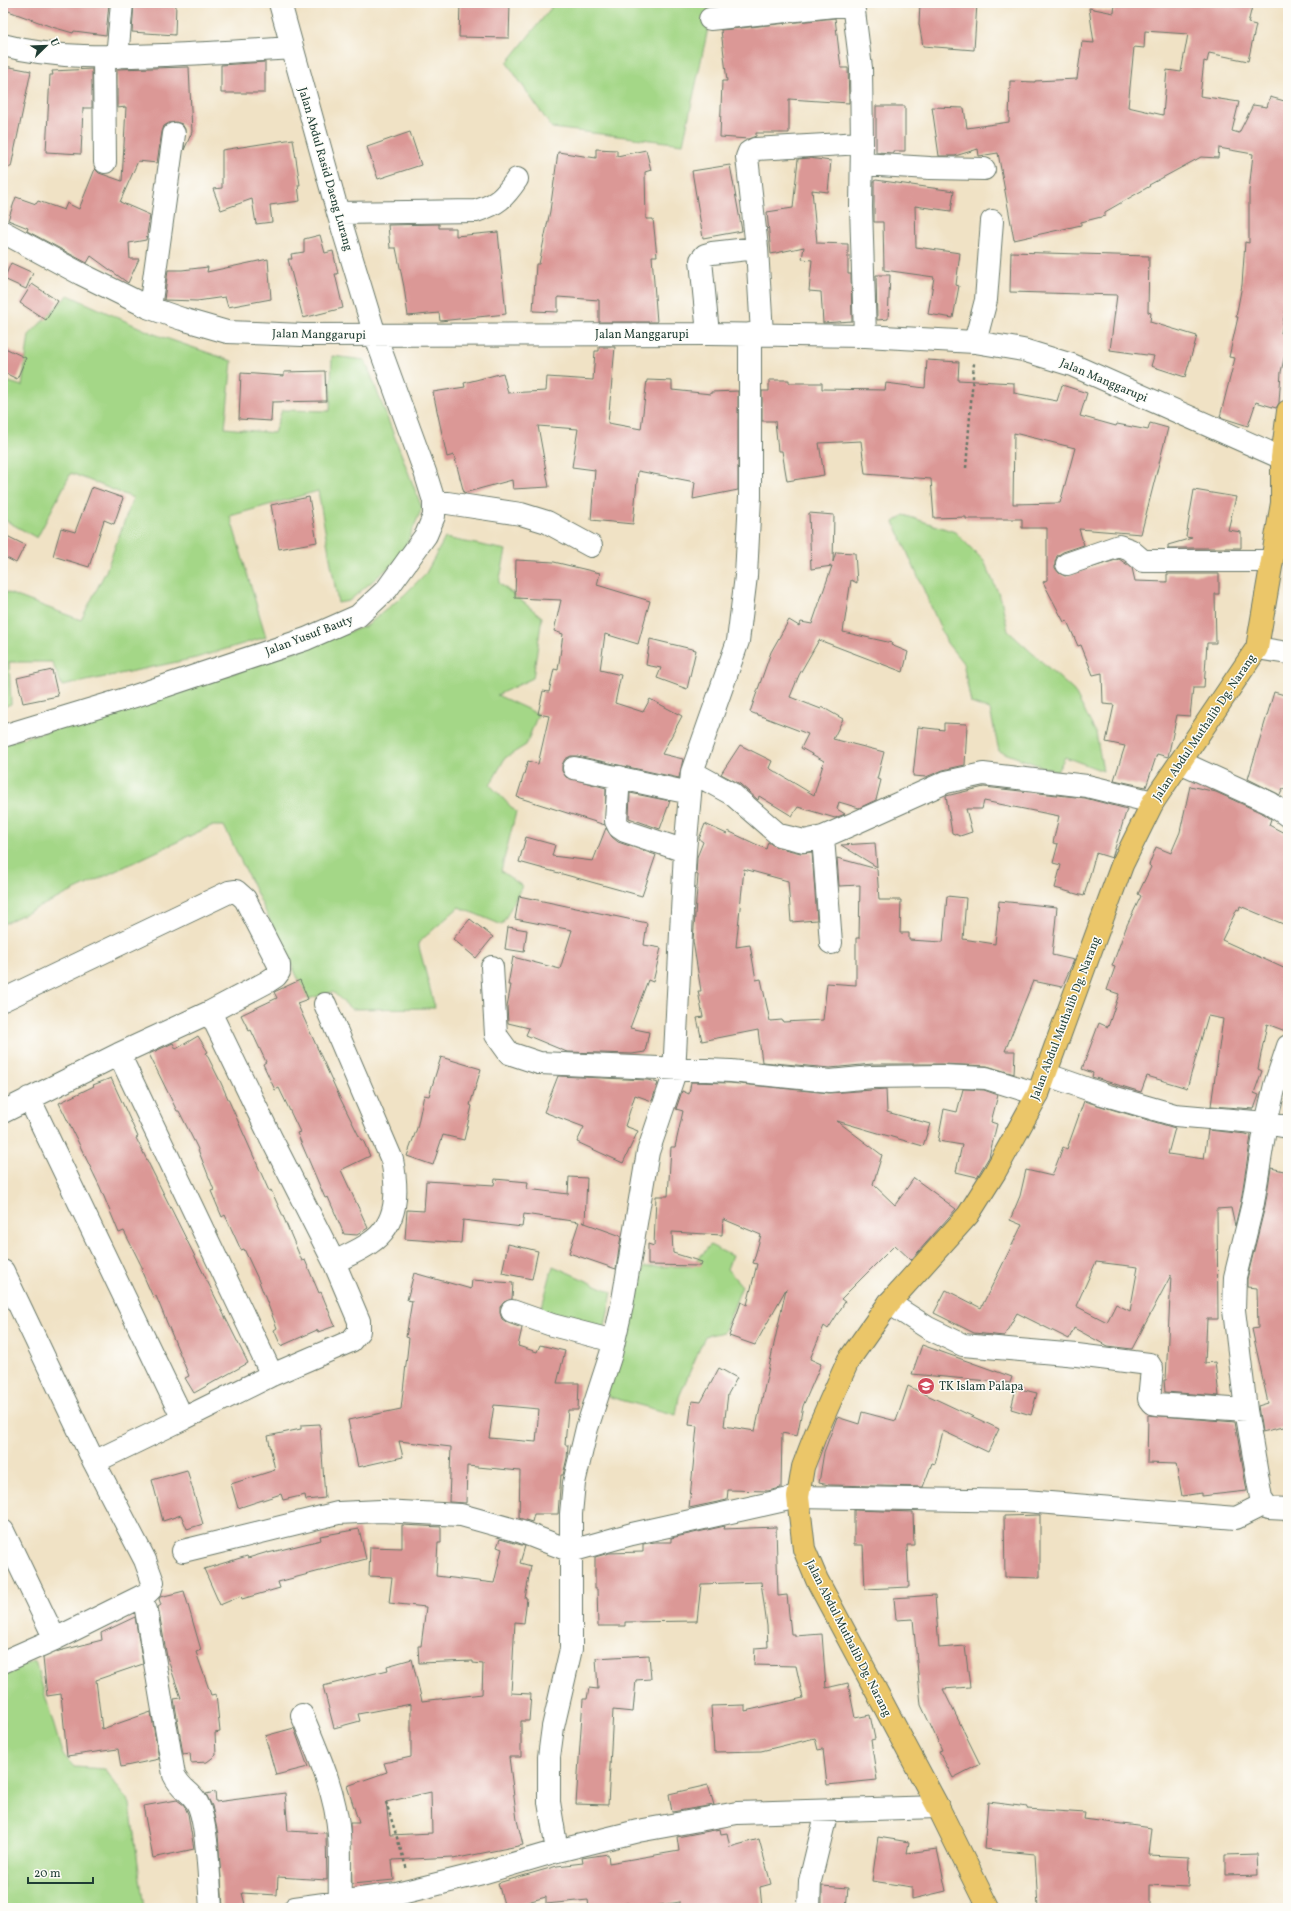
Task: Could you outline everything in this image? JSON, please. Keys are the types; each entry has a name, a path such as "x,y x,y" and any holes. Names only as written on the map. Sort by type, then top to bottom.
{"main road":[{"name":"Jalan Abdul Muthalib Dg. Narang","path":"988,1908 938,1807 817,1580 804,1549 798,1497 803,1467 816,1433 848,1361 889,1303 968,1215 995,1172 1041,1084 1122,865 1153,802 1257,648 1271,561 1285,503 1282,458 1288,411"}],"street":[{"path":"105,162 111,57 122,3"},
{"name":"Jalan Abdul Rasid Daeng Lurang","path":"280,3 338,213 375,335"},
{"path":"710,19 853,3 861,68 861,207 865,336"},
{"path":"3,45 64,55 111,57 292,48"},
{"path":"150,308 174,134"},
{"path":"557,1851 549,1802 549,1757 553,1727 571,1649 571,1551 574,1483 587,1428 614,1341 626,1284 648,1152 674,1075 685,851 692,772 738,641 746,576 756,334 757,248 747,157 749,152 755,149 862,143"},
{"path":"862,164 930,168 984,168"},
{"path":"338,213 476,210 491,206 504,198 517,179"},
{"path":"975,342 986,300 992,221"},
{"name":"Jalan Manggarupi","path":"3,232 81,274 150,308 182,320 227,332 303,336 708,334 865,336 975,342 1023,350 1072,365 1282,458"},
{"path":"708,334 701,260 705,255 712,253 757,248"},
{"name":"Jalan Yusuf Bauty","path":"3,736 135,696 298,642 358,616 386,589 426,535 434,516 434,501 425,472 375,335"},
{"path":"434,501 521,514 546,522 591,546"},
{"path":"1066,564 1119,546 1130,550 1143,561 1271,561"},
{"path":"1257,648 1288,654"},
{"path":"1180,762 1270,803 1288,816"},
{"path":"574,768 690,793"},
{"path":"692,772 732,794 779,835 804,841 823,837 946,782 982,774 1087,786 1153,802"},
{"path":"619,777 616,821 618,827 625,831 685,851"},
{"path":"823,837 831,943"},
{"path":"3,1000 229,892 236,891 245,899 279,965 279,972 267,982 210,1012 119,1054 3,1112"},
{"path":"492,967 496,1035 509,1053 539,1063 593,1067 675,1068 731,1071 830,1081 872,1077 942,1076 986,1078 1041,1084 1102,1094 1175,1115 1266,1123 1288,1127"},
{"path":"325,1004 392,1160 395,1177 395,1205 387,1228 370,1243 334,1262"},
{"path":"94,1462 272,1374 351,1341 359,1331 359,1321 334,1262 271,1138 210,1012"},
{"path":"1288,1046 1275,1085 1266,1123 1253,1203 1235,1277 1234,1310 1246,1410 1261,1498 1268,1508 1288,1509"},
{"path":"119,1054 272,1374"},
{"path":"29,1098 183,1419"},
{"path":"3,1271 94,1462 145,1560 153,1582 151,1589 146,1594 55,1640 3,1662"},
{"path":"889,1303 928,1328 963,1345 1077,1355 1149,1364 1152,1369 1149,1399 1152,1403 1246,1410"},
{"path":"512,1311 552,1325 614,1341"},
{"path":"183,1551 338,1513 382,1511 461,1515 522,1532 571,1551 632,1534 798,1497 1025,1501 1236,1518 1264,1504"},
{"path":"3,1531 55,1640"},
{"path":"146,1610 174,1775 179,1785 196,1801 201,1812 205,1836 211,1908"},
{"path":"302,1715 320,1758 331,1794 339,1834 340,1902"},
{"path":"295,1908 413,1890 638,1831 737,1813 938,1807"},
{"path":"809,1908 810,1882 827,1811"}],"path":[{"path":"966,468 975,342"},
{"path":"386,1802 413,1890"}],"green space":[{"path":"550,3 738,3 712,10 683,144 552,128 507,63 551,8"},
{"path":"68,295 154,334 232,361 225,428 274,433 282,410 330,411 332,356 365,360 422,508 401,557 349,601 338,603 318,491 230,516 266,637 196,658 62,686 52,662 9,662 11,704 3,707 3,591 81,620 106,571 133,498 71,473 37,538 3,519 3,380 22,386 29,335"},
{"path":"904,515 955,532 984,561 1001,599 1008,631 1074,691 1096,733 1103,771 1065,757 1057,772 999,751 990,710 971,703 963,663 947,643 894,522"},
{"path":"445,538 506,550 499,583 542,617 533,678 497,695 538,714 526,745 505,758 490,785 516,812 501,871 522,886 502,925 459,907 418,943 435,1008 351,1009 333,992 308,999 224,826 211,826 3,924 3,744 191,688 366,626 404,595 426,573"},
{"path":"710,1245 732,1256 727,1269 742,1286 724,1332 705,1336 679,1397 676,1415 606,1396 644,1267 692,1266"},
{"path":"553,1266 612,1292 604,1332 541,1310"},
{"path":"35,1661 62,1753 74,1767 105,1769 130,1804 144,1908 3,1908 3,1673"}],"building":[{"path":"3,3 109,3 106,35 74,31 73,33 52,27 3,9"},
{"path":"134,3 176,3 175,35 132,32"},
{"path":"460,3 510,3 509,38 459,37"},
{"path":"920,3 977,3 974,50 923,46 919,24"},
{"path":"1115,3 1253,3 1248,23 1256,25 1248,61 1209,53 1207,62 1204,61 1200,96 1239,102 1232,131 1239,133 1253,105 1267,107 1270,97 1288,102 1288,298 1281,333 1288,334 1288,341 1281,372 1279,403 1276,408 1256,402 1248,426 1220,417 1235,358 1229,357 1238,317 1236,317 1242,285 1245,242 1249,243 1249,191 1253,154 1219,148 1218,158 1201,157 1149,185 1150,186 1105,212 1105,216 1081,222 1081,225 1014,240 998,153 979,156 978,149 955,156 939,156 932,107 964,108 967,128 1009,122 1010,81 1035,82 1077,79 1082,42 1094,43 1089,8 1114,13","holes":["1145,31 1188,34 1181,72 1167,70 1163,115 1128,107 1134,47 1144,48"]},
{"path":"835,18 841,68 848,68 849,103 789,99 789,133 756,133 756,136 748,139 720,137 722,81 727,81 721,30"},
{"path":"265,62 265,93 221,93 221,65"},
{"path":"5,66 31,71 11,167 3,167 3,76"},
{"path":"189,67 192,132 184,150 185,129 182,124 176,122 169,123 164,126 157,163 138,161 120,202 150,215 146,240 129,243 130,259 139,259 128,283 91,256 87,263 27,231 28,228 8,220 16,197 36,204 38,201 64,210 67,203 79,209 95,169 99,173 122,181 126,107 117,108 117,69"},
{"path":"92,69 92,108 83,108 81,154 46,152 50,75 53,75 52,71"},
{"path":"876,106 905,106 905,151 893,151 893,153 876,152"},
{"path":"410,132 421,165 378,179 367,147"},
{"path":"293,139 300,185 298,185 300,201 270,205 272,222 256,224 252,199 221,210 213,189 222,188 222,150"},
{"path":"596,149 617,150 617,156 646,150 651,170 645,172 646,219 653,219 657,256 652,256 657,322 599,322 599,300 558,297 558,312 533,311 536,264 539,264 550,211 558,152 596,158"},
{"path":"809,158 831,161 828,192 812,190 817,243 848,244 848,274 851,274 852,321 823,323 821,292 809,291 812,260 802,259 804,247 771,254 767,212 793,208 798,159"},
{"path":"730,165 742,231 703,238 692,171"},
{"path":"876,180 954,191 951,211 915,206 916,247 960,253 956,285 959,286 953,318 928,314 934,277 884,270 883,222 874,222 874,181"},
{"path":"439,224 439,228 456,228 456,236 498,232 506,314 440,321 439,313 408,316 396,248 390,248 388,225"},
{"path":"320,235 325,253 333,251 338,274 335,274 343,308 303,318 288,259 292,259 291,254 304,252 304,239"},
{"path":"1011,252 1149,256 1148,312 1151,313 1150,322 1197,336 1185,377 1151,366 1154,356 1110,350 1117,295 1010,292"},
{"path":"268,259 271,299 228,307 225,297 197,301 164,300 168,270 208,267 207,272"},
{"path":"11,263 33,273 26,289 4,279"},
{"path":"876,275 890,275 888,319 877,320"},
{"path":"32,284 58,301 46,320 20,303"},
{"path":"3,347 26,358 17,379 3,372"},
{"path":"599,347 615,347 608,423 641,429 647,380 672,381 672,390 711,394 711,392 738,391 738,490 693,499 695,482 638,471 633,524 591,520 595,470 572,467 578,429 538,426 549,487 513,489 512,480 464,493 454,455 447,457 433,392 465,387 464,383 503,373 508,393 546,391 547,377 593,380 595,351 599,351"},
{"path":"927,360 959,362 958,380 1014,383 1014,393 1057,401 1062,385 1087,393 1080,416 1116,426 1117,424 1148,430 1150,423 1168,428 1141,534 1079,529 1084,545 1063,552 1057,556 1055,562 1055,568 1059,573 1065,576 1119,559 1132,568 1135,581 1167,582 1167,574 1219,574 1219,594 1215,594 1216,643 1207,643 1204,688 1193,688 1190,716 1177,715 1168,757 1157,754 1146,787 1114,780 1125,746 1106,742 1114,705 1103,704 1102,673 1093,675 1081,645 1078,646 1067,621 1064,622 1043,582 1047,580 1047,528 1022,528 1022,519 966,519 966,517 934,518 931,479 865,474 861,441 819,443 824,475 787,481 782,451 778,451 775,421 762,421 762,391 769,391 769,380 789,380 789,383 822,383 822,389 885,390 886,383 925,388","holes":["1014,433 1075,448 1060,503 1013,504"]},
{"path":"325,371 326,401 272,402 271,421 239,419 241,373 284,376 284,372"},
{"path":"92,487 123,498 114,524 104,520 89,567 53,556 61,528 75,532"},
{"path":"1194,490 1236,497 1228,530 1241,532 1241,548 1168,548 1168,545 1192,538 1186,537"},
{"path":"309,497 317,542 279,549 271,505"},
{"path":"809,513 834,515 833,562 836,552 855,553 857,583 851,580 843,632 892,643 891,645 908,652 903,672 819,640 799,675 790,697 821,709 822,707 843,719 833,739 884,752 877,779 881,780 876,800 859,808 839,802 837,809 845,814 835,818 798,807 792,816 759,796 758,800 740,784 721,774 740,745 772,761 769,768 814,795 824,761 801,748 808,734 750,712 771,652 789,620 799,626 801,622 812,624 832,566 811,569"},
{"path":"3,534 25,545 16,563 3,556"},
{"path":"516,560 554,562 600,573 597,585 650,601 638,644 605,634 600,670 621,675 615,703 643,712 650,699 682,716 662,754 683,759 679,778 577,756 571,756 565,759 562,765 562,771 566,777 606,788 605,825 517,797 528,761 538,764 549,716 538,714 543,691 549,692 554,669 558,670 563,634 554,631 561,600 515,598"},
{"path":"650,639 696,650 687,689 657,678 661,668 646,665"},
{"path":"52,670 58,696 23,703 17,678"},
{"path":"1274,692 1288,696 1288,790 1283,789 1280,795 1248,779"},
{"path":"944,723 967,724 965,765 943,770 926,777 913,776 918,727 944,730"},
{"path":"1190,786 1216,792 1264,814 1271,819 1269,825 1288,835 1288,926 1240,906 1239,910 1237,909 1222,940 1288,970 1288,1032 1267,1024 1258,1069 1262,1071 1254,1093 1259,1095 1254,1109 1211,1106 1223,1019 1208,1016 1187,1088 1147,1076 1141,1092 1092,1077 1093,1073 1082,1069 1099,1023 1108,1027 1119,994 1107,990 1115,967 1112,966 1127,925 1141,896 1138,894 1151,867 1149,865 1156,847 1171,853 1180,832"},
{"path":"984,787 1085,798 1127,809 1112,858 1096,853 1084,896 1055,888 1061,865 1053,863 1058,844 1053,843 1059,816 984,801 982,809 966,809 972,832 960,836 952,833 946,796"},
{"path":"630,793 670,801 660,829 629,818"},
{"path":"705,824 727,834 728,831 766,849 768,842 776,847 801,853 812,852 817,920 791,922 788,881 744,869 736,947 750,945 756,980 761,979 770,1021 782,1020 783,1022 823,1020 827,983 856,985 856,938 859,938 860,885 839,886 837,858 877,869 879,900 901,900 900,933 909,933 909,940 943,942 947,896 966,898 963,939 995,944 999,901 1057,907 1052,955 1074,960 1062,987 1033,981 1005,1051 1015,1051 1014,1074 987,1066 942,1064 872,1064 830,1068 762,1062 758,1030 702,1041 697,1018 703,1017 698,991 701,991 693,941 698,875 696,874 697,857 703,842 699,839"},
{"path":"606,828 612,837 618,842 656,855 642,896 519,862 526,837 555,845 552,856 593,861"},
{"path":"875,843 877,867 841,845"},
{"path":"519,896 647,923 644,945 661,948 653,982 648,980 630,1028 649,1032 645,1052 632,1054 567,1052 526,1035 529,1028 508,1023 507,1006 511,985 508,985 513,957 560,969 572,930 515,919"},
{"path":"470,919 493,937 476,958 453,939"},
{"path":"508,927 527,930 524,952 505,949"},
{"path":"300,980 308,999 297,1003 340,1098 370,1156 341,1170 368,1228 357,1235 344,1234 328,1197 325,1198 297,1133 300,1132 279,1088 275,1090 263,1064 266,1062 251,1030 249,1031 241,1015 277,998 274,992"},
{"path":"198,1036 208,1052 206,1053 269,1191 271,1190 302,1261 305,1260 319,1293 321,1292 335,1326 318,1332 317,1330 281,1346 274,1330 277,1328 258,1279 244,1249 241,1250 225,1215 222,1217 211,1191 214,1190 197,1147 179,1111 177,1111 149,1054 173,1043 176,1049"},
{"path":"441,1057 481,1069 470,1105 472,1106 464,1140 443,1135 433,1165 407,1156 417,1128 424,1095 429,1096"},
{"path":"558,1076 648,1080 658,1083 652,1101 635,1095 625,1126 638,1131 623,1163 577,1142 584,1127 544,1112"},
{"path":"111,1078 138,1137 136,1138 248,1363 194,1393 185,1378 189,1376 156,1296 153,1297 141,1270 143,1269 124,1231 119,1233 100,1187 59,1103 94,1086 93,1085"},
{"path":"691,1082 730,1083 829,1093 886,1089 887,1112 930,1124 923,1146 837,1121 882,1155 873,1184 895,1205 914,1178 956,1209 911,1260 895,1245 841,1299 845,1302 828,1329 824,1326 810,1359 821,1364 803,1406 797,1436 782,1433 781,1488 768,1491 728,1490 727,1500 689,1508 697,1426 689,1425 692,1401 701,1402 719,1368 737,1378 728,1394 724,1426 755,1431 786,1289 755,1345 729,1336 741,1302 747,1305 757,1264 753,1263 761,1235 723,1219 722,1235 672,1232 673,1253 702,1262 701,1266 648,1265 648,1244 654,1246 656,1196 668,1196 671,1147 675,1147 683,1111 676,1109 682,1091 689,1094"},
{"path":"963,1089 984,1090 998,1095 991,1122 997,1124 989,1157 977,1177 956,1172 962,1145 938,1141 944,1109 957,1112"},
{"path":"1084,1101 1175,1128 1168,1154 1204,1159 1208,1130 1246,1134 1251,1136 1241,1201 1235,1226 1231,1208 1217,1209 1218,1319 1207,1319 1205,1363 1215,1362 1219,1396 1165,1392 1164,1380 1166,1380 1171,1275 1132,1349 1107,1346 1074,1328 1069,1339 1017,1313 1004,1336 974,1333 934,1313 946,1290 981,1308 1022,1225 1010,1220 1020,1196 1026,1170 1052,1176 1063,1147 1067,1149","holes":["1096,1262 1138,1267 1130,1311 1116,1304 1107,1322 1076,1306"]},
{"path":"1271,1168 1288,1172 1288,1426 1262,1432 1258,1406 1268,1403 1252,1329 1258,1328 1257,1288 1247,1287 1247,1279 1265,1206"},
{"path":"569,1177 587,1178 585,1223 582,1222 621,1236 616,1269 569,1253 579,1222 524,1214 522,1227 463,1220 461,1243 405,1239 407,1210 424,1211 426,1181 494,1185 495,1179 528,1182 527,1189 568,1194"},
{"path":"508,1244 538,1251 532,1279 502,1273"},
{"path":"414,1273 471,1289 472,1280 513,1283 512,1299 504,1302 500,1307 500,1313 502,1319 522,1328 518,1346 537,1352 540,1345 565,1351 557,1383 579,1383 578,1410 568,1410 565,1445 568,1445 567,1458 563,1475 561,1475 558,1514 534,1514 532,1522 519,1518 520,1471 467,1466 466,1503 449,1502 451,1447 399,1441 403,1457 358,1467 348,1420 401,1409 409,1338 406,1337 412,1301 407,1300","holes":["494,1405 539,1409 536,1442 489,1438"]},
{"path":"922,1345 1012,1377 1010,1383 912,1374"},
{"path":"908,1386 999,1429 988,1452 943,1431 935,1464 932,1463 923,1487 829,1485 819,1483 824,1452 837,1417 859,1424 862,1412 896,1421"},
{"path":"1016,1388 1037,1393 1031,1415 1011,1409"},
{"path":"1148,1415 1235,1422 1247,1491 1201,1496 1201,1493 1182,1496 1176,1464 1147,1463"},
{"path":"320,1424 325,1498 306,1500 305,1495 283,1500 281,1494 238,1508 231,1484 275,1470 268,1436 301,1429 301,1425"},
{"path":"187,1470 203,1524 187,1529 181,1515 163,1521 152,1480"},
{"path":"854,1510 913,1512 914,1545 907,1545 909,1587 865,1589 863,1545 854,1545"},
{"path":"1040,1515 1040,1578 1005,1577 1004,1516"},
{"path":"402,1525 441,1527 441,1543 438,1543 436,1576 494,1583 502,1549 497,1547 500,1539 525,1546 520,1563 531,1566 525,1598 527,1598 524,1623 515,1622 511,1693 531,1694 529,1721 521,1721 521,1757 509,1757 517,1820 523,1845 453,1859 453,1857 392,1860 394,1880 352,1884 350,1823 359,1823 347,1786 387,1772 384,1763 411,1757 411,1704 358,1714 360,1721 334,1728 323,1686 388,1670 387,1666 412,1659 422,1701 482,1694 483,1664 473,1663 473,1661 419,1663 418,1646 421,1646 426,1607 389,1603 392,1577 369,1576 370,1547 402,1548","holes":["431,1792 432,1833 390,1835 386,1802"]},
{"path":"725,1526 724,1529 776,1527 778,1596 787,1595 791,1634 795,1634 795,1636 822,1634 826,1688 848,1683 855,1718 870,1715 875,1739 871,1740 877,1780 827,1785 823,1749 818,1750 815,1738 761,1751 714,1752 711,1706 745,1705 745,1711 803,1698 796,1666 754,1665 755,1648 768,1647 767,1626 761,1582 701,1584 697,1621 625,1622 625,1626 598,1626 597,1589 595,1589 595,1557 609,1553 643,1552 643,1544 671,1542 671,1538"},
{"path":"359,1529 366,1559 278,1582 280,1588 242,1599 241,1596 220,1605 204,1569 247,1556 248,1558 321,1540 320,1536"},
{"path":"184,1591 201,1650 196,1652 211,1695 216,1694 220,1732 215,1733 216,1755 207,1762 191,1763 190,1753 183,1754 174,1699 181,1698 167,1657 158,1607 161,1605 159,1599 160,1597"},
{"path":"935,1595 939,1648 965,1646 970,1687 943,1689 980,1764 953,1778 939,1751 942,1750 921,1705 913,1619 896,1620 894,1598"},
{"path":"135,1617 143,1664 96,1680 102,1729 151,1712 159,1759 121,1767 118,1749 67,1756 61,1694 47,1696 43,1658 59,1651 102,1640 101,1633"},
{"path":"649,1655 651,1679 636,1680 633,1712 613,1710 608,1805 576,1804 583,1699 587,1699 589,1688 598,1689 596,1658"},
{"path":"294,1728 308,1767 276,1775 265,1736"},
{"path":"708,1785 714,1805 672,1812 669,1794"},
{"path":"215,1792 216,1802 285,1793 288,1831 326,1833 327,1880 278,1877 277,1895 242,1893 246,1908 223,1908 218,1834 212,1806 206,1794"},
{"path":"177,1800 184,1805 188,1814 194,1849 153,1858 143,1806"},
{"path":"988,1802 1028,1807 1027,1809 1085,1813 1084,1819 1152,1828 1149,1855 1189,1857 1188,1887 1150,1885 1150,1908 1038,1908 1035,1854 984,1849"},
{"path":"720,1829 721,1834 727,1833 730,1847 759,1839 771,1884 760,1887 762,1908 680,1908 680,1902 640,1908 629,1908 628,1903 589,1908 588,1900 546,1904 546,1897 505,1908 498,1883 557,1866 583,1863 582,1858 608,1854 609,1863 679,1851 677,1837"},
{"path":"878,1837 909,1842 907,1853 937,1849 946,1891 912,1899 912,1887 872,1881"},
{"path":"1256,1854 1257,1875 1225,1876 1225,1855"},
{"path":"822,1886 848,1888 846,1908 822,1908"}],"place":[{"name":"TK Islam Palapa","path":"926,1386"}]}
